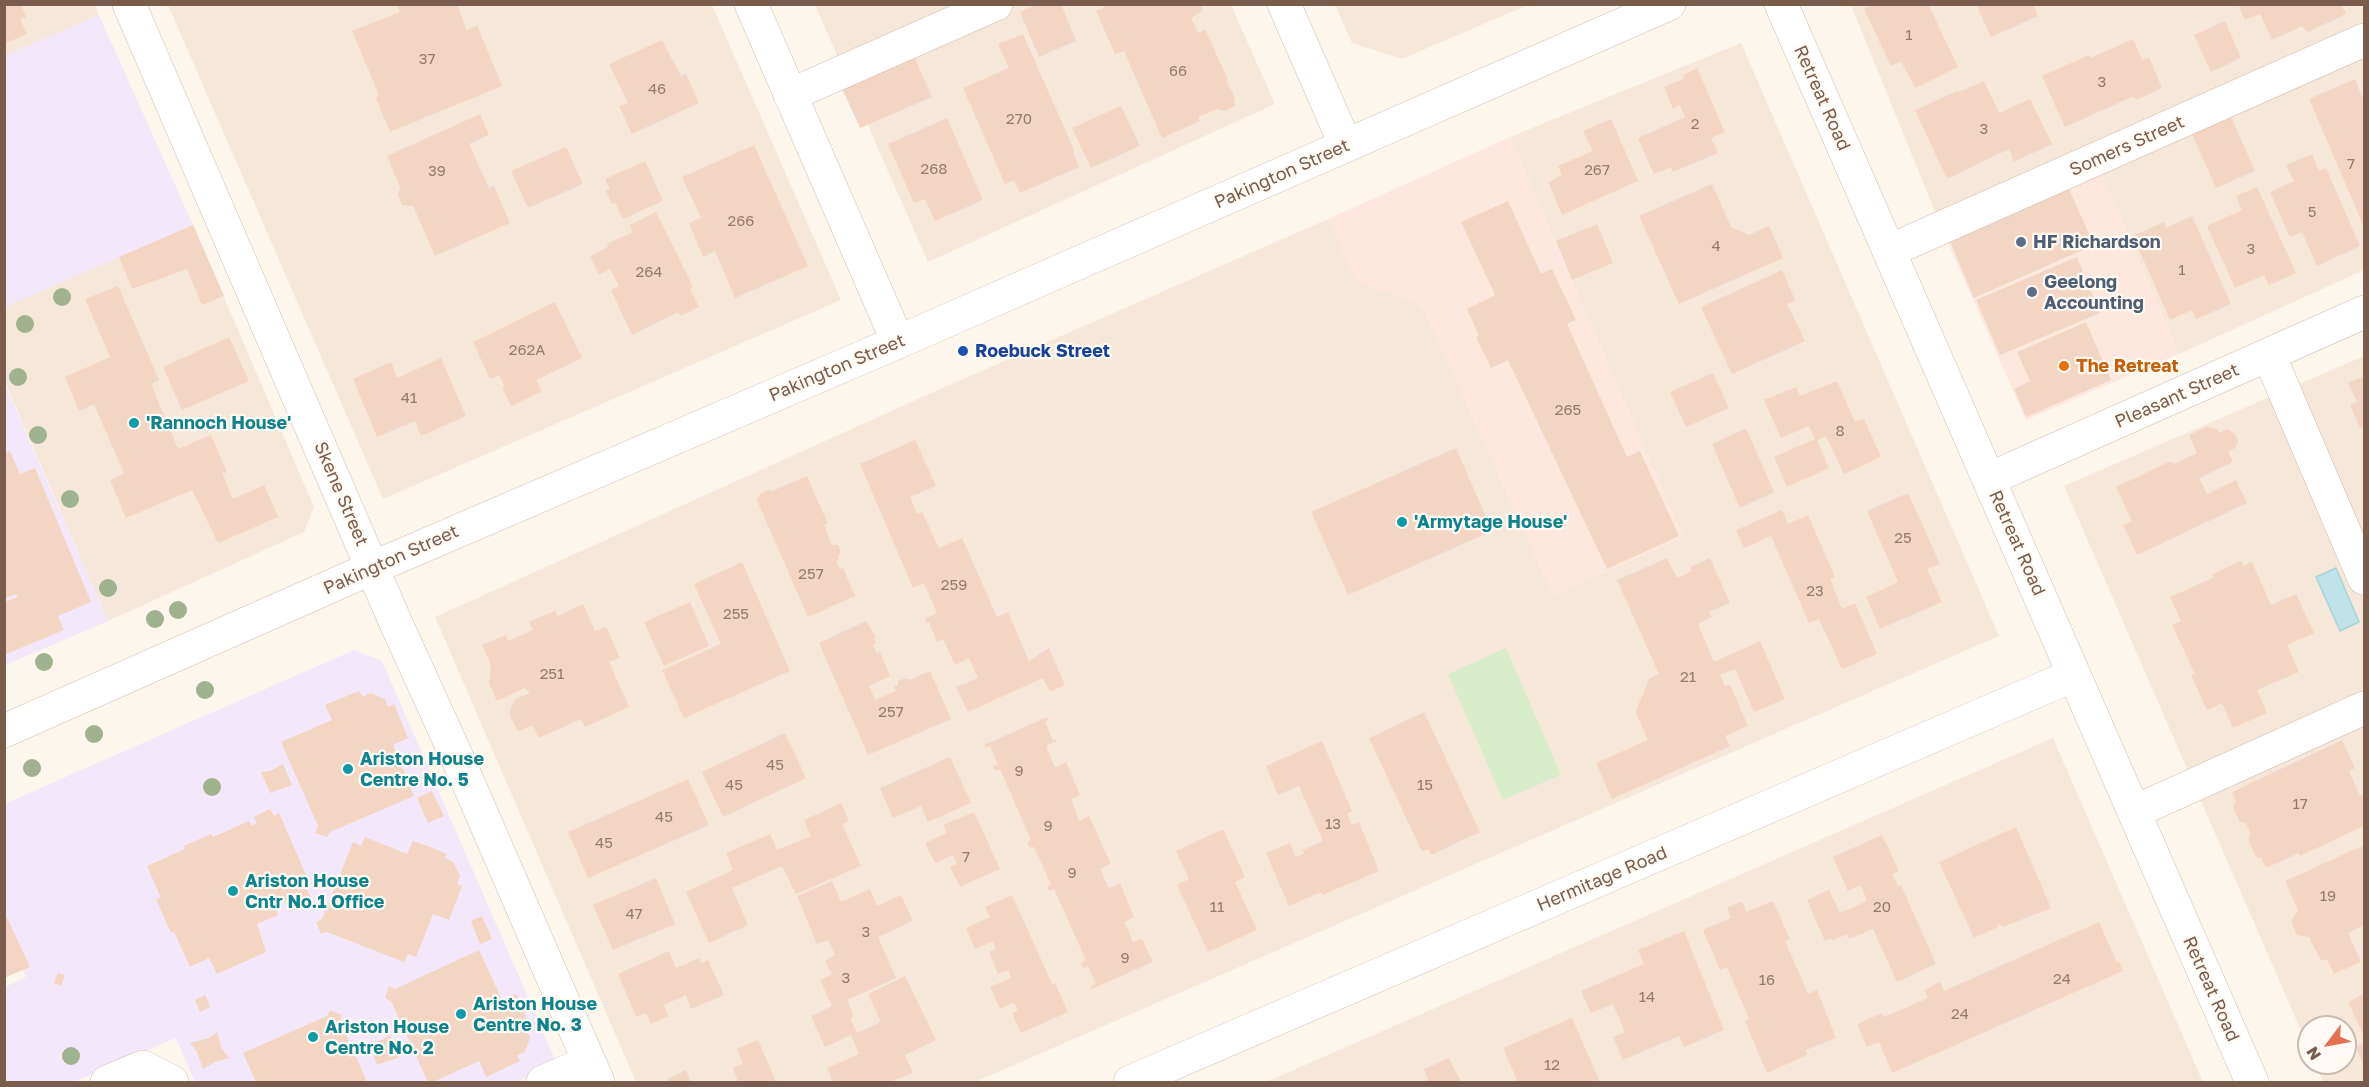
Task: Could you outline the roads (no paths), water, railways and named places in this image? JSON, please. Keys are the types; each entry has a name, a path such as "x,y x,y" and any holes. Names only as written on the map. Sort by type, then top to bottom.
{"street":[{"name":"Skene Street","path":"129,4 372,568 594,1072"},
{"path":"751,4 898,342"},
{"path":"790,95 996,4"},
{"path":"1284,4 1346,146"},
{"name":"Pakington Street","path":"4,731 372,568 898,342 1669,4"},
{"name":"Retreat Road","path":"1781,4 2252,1083"},
{"name":"Somers Street","path":"1889,251 2364,40"},
{"name":"Pleasant Street","path":"1989,479 2364,312"},
{"path":"2269,355 2364,578"},
{"name":"Hermitage Road","path":"1130,1083 2074,675"},
{"path":"2134,812 2364,708"},
{"path":"106,1083 143,1067 172,1083"},
{"path":"543,1083 594,1072"}],"water":[{"path":"2336,568 2359,622 2340,631 2316,577"}],"place":[{"name":"HF Richardson","path":"2021,242"},
{"name":"Geelong Accounting","path":"2032,292"},
{"name":"Roebuck Street","path":"963,351"},
{"name":"The Retreat","path":"2064,366"},
{"name":"'Rannoch House'","path":"134,423"},
{"name":"'Armytage House'","path":"1402,522"},
{"name":"Ariston House Centre No. 5","path":"348,769"},
{"name":"Ariston House Cntr No.1 Office","path":"233,891"},
{"name":"Ariston House Centre No. 3","path":"461,1014"},
{"name":"Ariston House Centre No. 2","path":"313,1037"}]}
